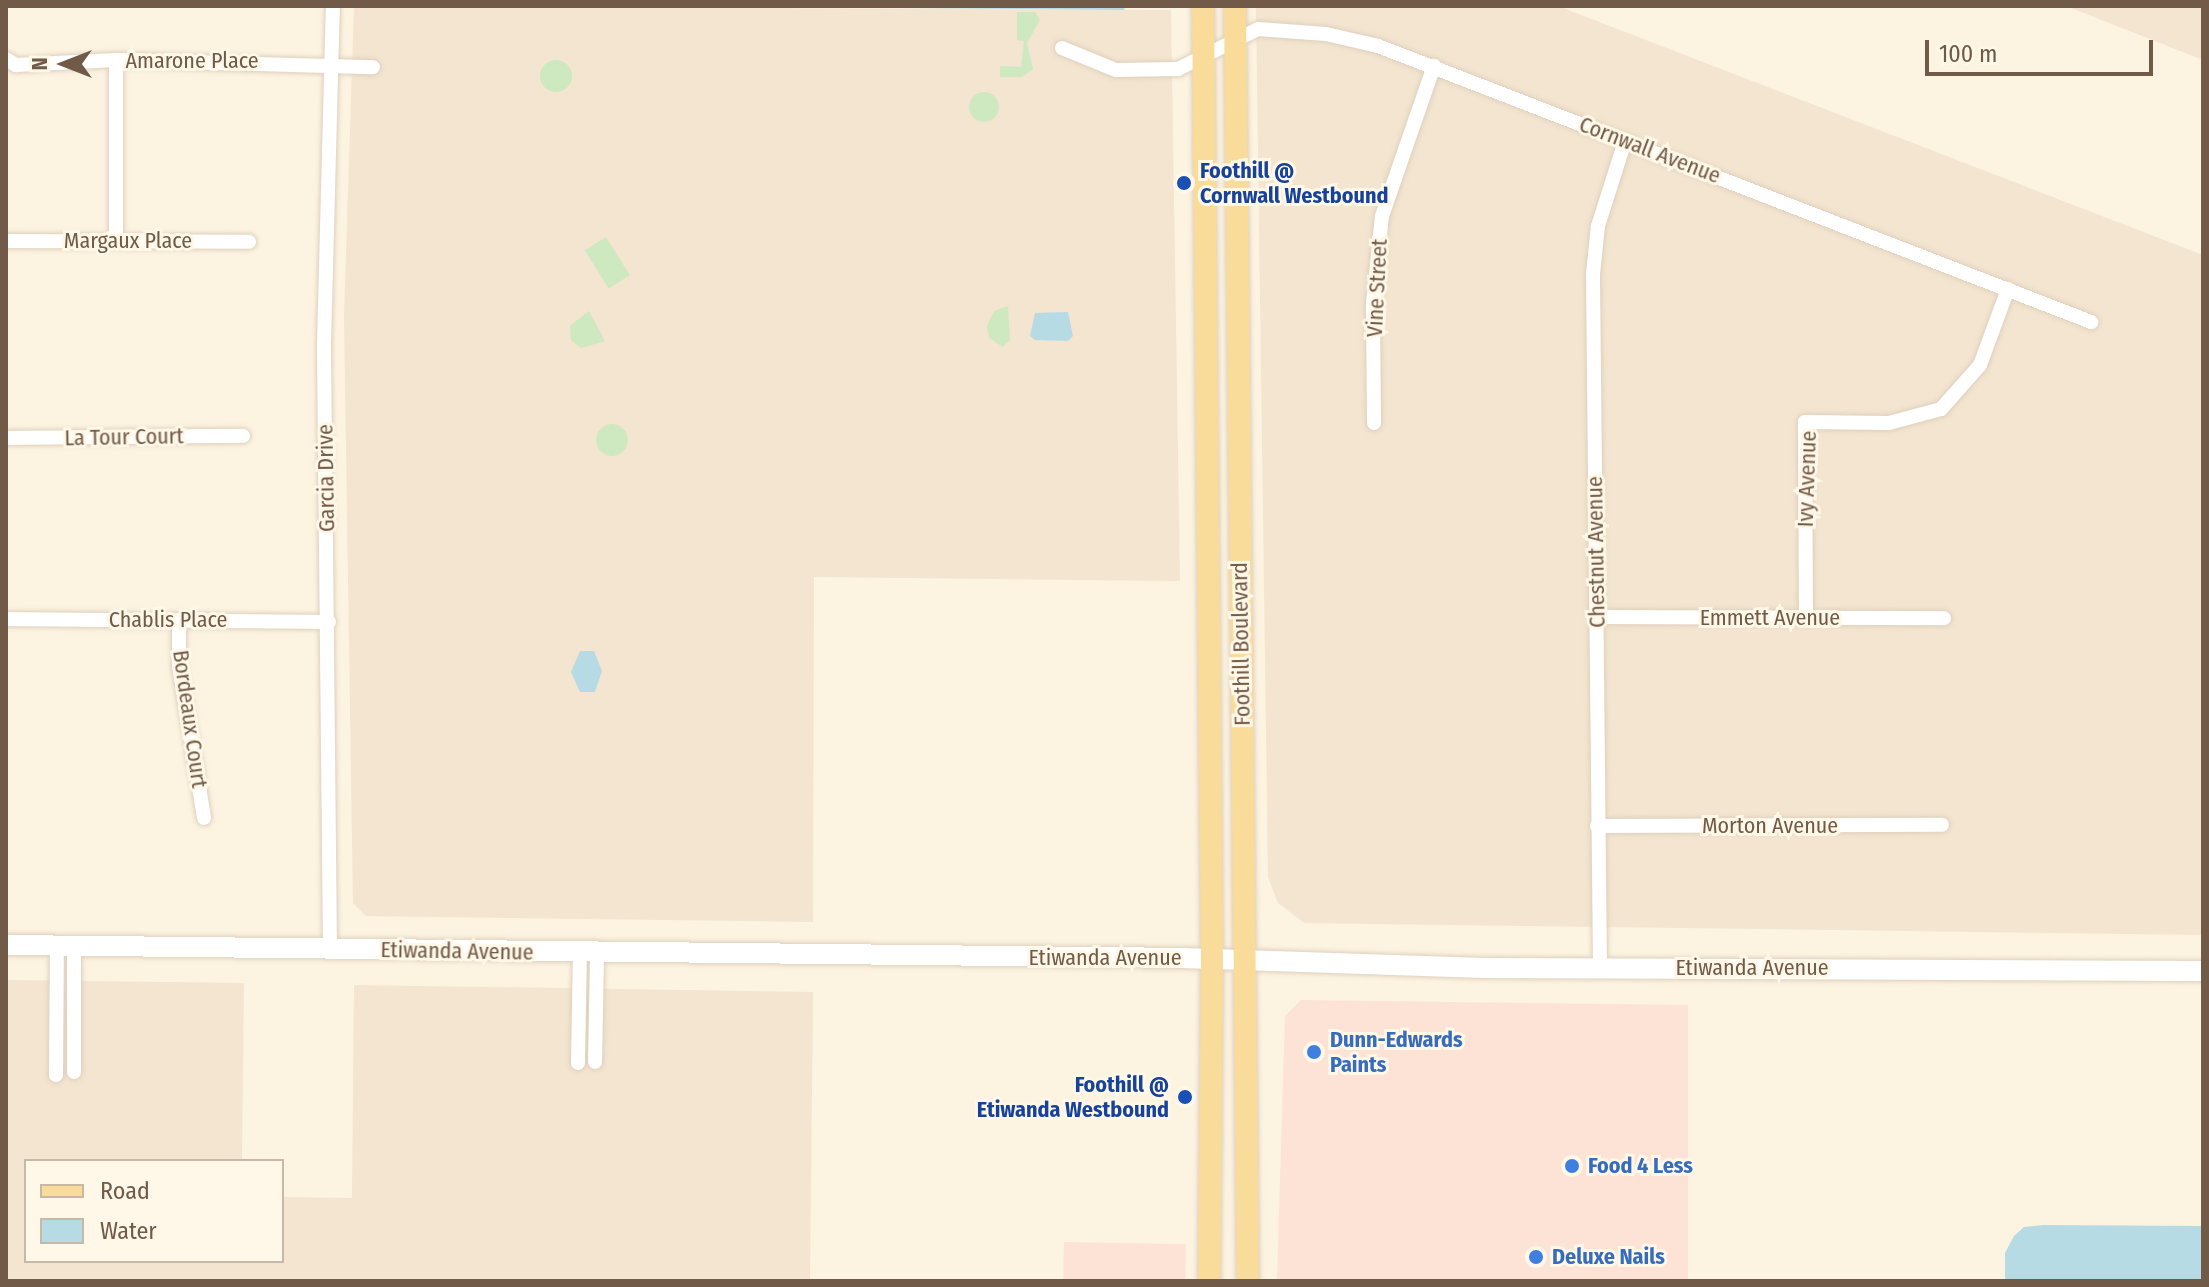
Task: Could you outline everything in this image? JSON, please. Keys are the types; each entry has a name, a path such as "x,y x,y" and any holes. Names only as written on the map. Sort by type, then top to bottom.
{"main road":[{"name":"Foothill Boulevard","path":"1203,6 1212,959 1209,1281"},
{"name":"Foothill Boulevard","path":"1235,6 1248,960 1248,1281"},
{"name":"Etiwanda Avenue","path":"6,945 1212,959 1600,968 2203,971"}],"street":[{"name":"Garcia Drive","path":"330,950 324,344 333,6"},
{"name":"Cornwall Avenue","path":"1062,48 1116,70 1178,69 1258,29 1326,34 1434,66 2091,322"},
{"name":"Amarone Place","path":"6,59 16,65 116,60 331,62 373,67"},
{"path":"116,60 116,241"},
{"name":"Vine Street","path":"1374,423 1373,303 1382,216 1434,66"},
{"name":"Chestnut Avenue","path":"1600,968 1593,258 1609,182 1625,141"},
{"name":"Margaux Place","path":"6,241 249,242"},
{"name":"Ivy Avenue","path":"1806,619 1805,422 1889,423 1941,409 1980,365 2008,289"},
{"name":"La Tour Court","path":"6,438 243,436"},
{"name":"Emmett Avenue","path":"1597,617 1944,618"},
{"name":"Chablis Place","path":"6,619 329,622"},
{"name":"Bordeaux Court","path":"179,620 179,665 204,818"},
{"name":"Morton Avenue","path":"1597,826 1942,825"},
{"path":"66,946 74,1072"},
{"path":"56,1075 66,946"},
{"path":"588,953 595,1062"},
{"path":"578,1063 588,953"}],"shaded area":[{"path":"354,6 1171,10 1180,581 814,577 813,922 366,916 353,903 344,317"},
{"path":"1256,6 1558,6 2203,255 2203,935 1304,923 1278,903 1268,877"},
{"path":"2066,6 2203,6 2203,60"},
{"path":"6,980 244,983 242,1159 24,1159 24,1263 284,1263 284,1197 352,1198 354,985 813,992 810,1281 6,1281"},
{"path":"1301,1000 1688,1005 1688,1281 1277,1281 1285,1016"},
{"path":"1064,1242 1186,1244 1185,1281 1063,1281"}],"green space":[{"path":"1017,12 1035,12 1040,20 1027,43 1033,69 1022,77 1000,77 1000,66 1021,67 1024,41 1017,40"},
{"path":"556,60 567,65 572,76 567,87 556,92 545,87 540,76 545,65"},
{"path":"984,92 990,93 998,101 998,113 990,121 984,122 978,121 970,113 969,107 970,101 978,93"},
{"path":"606,237 630,275 609,288 585,250"},
{"path":"1008,306 1010,340 1003,347 989,338 987,326 994,311"},
{"path":"589,311 605,341 581,348 571,340 570,326"},
{"path":"612,424 624,428 628,440 624,452 612,456 600,452 596,440 600,428"}],"water":[{"path":"659,6 1125,6 1124,10"},
{"path":"1068,312 1073,336 1068,341 1035,340 1030,336 1035,313"},
{"path":"580,651 594,651 602,671 595,692 580,692 571,672"},
{"path":"2203,1226 2203,1281 2005,1281 2005,1253 2014,1236 2024,1227"}],"place":[{"name":"Foothill @ Cornwall Westbound","path":"1184,183"},
{"name":"Dunn-Edwards Paints","path":"1314,1052"},
{"name":"Foothill @ Etiwanda Westbound","path":"1185,1097"},
{"name":"Food 4 Less","path":"1572,1166"},
{"name":"Deluxe Nails","path":"1536,1257"}]}
